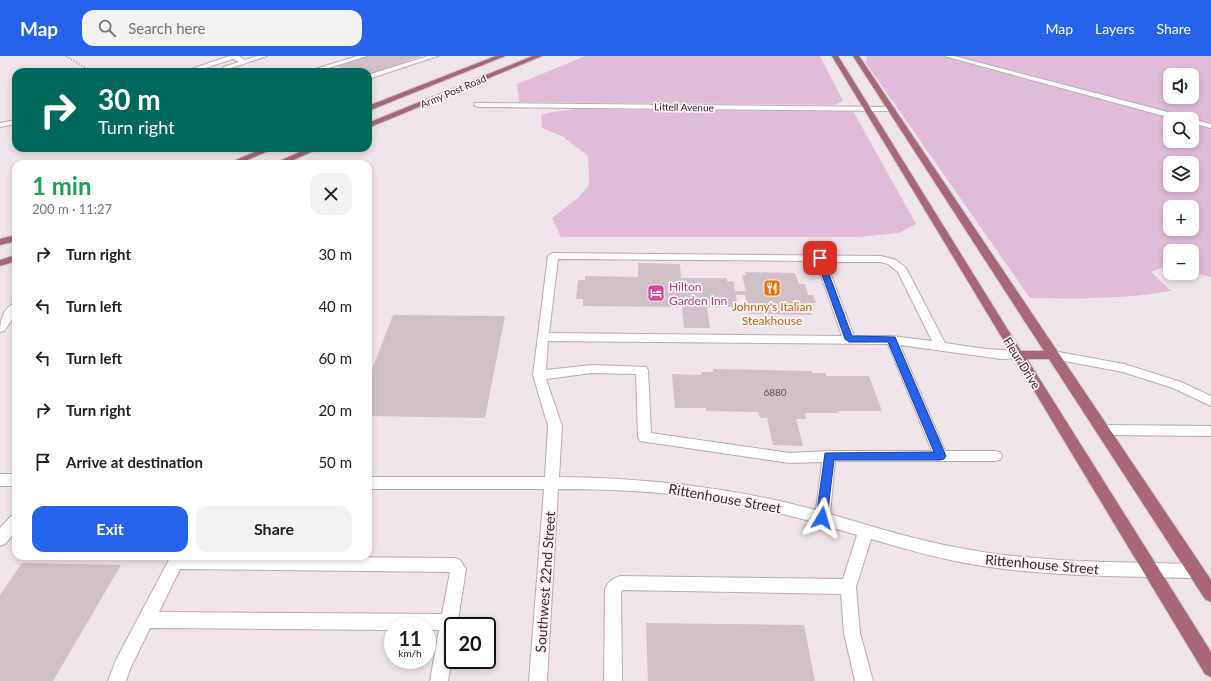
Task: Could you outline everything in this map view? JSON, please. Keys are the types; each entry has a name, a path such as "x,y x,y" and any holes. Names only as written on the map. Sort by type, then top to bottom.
{"main road":[{"name":"Army Post Road","path":"372,107 502,56"},
{"name":"Army Post Road","path":"372,124 538,56"},
{"name":"Fleur Drive","path":"836,56 867,109 1211,668"},
{"path":"856,56 1211,594"},
{"path":"241,160 261,152"},
{"path":"287,160 306,152"},
{"path":"0,242 12,239"},
{"path":"0,263 12,259"},
{"path":"1018,355 1053,355"}],"street":[{"path":"198,68 235,56 245,62"},
{"path":"225,68 264,56"},
{"path":"323,68 364,56"},
{"path":"372,76 435,56"},
{"path":"947,56 1163,113"},
{"name":"Littell Avenue","path":"478,105 891,109"},
{"path":"0,125 12,123"},
{"path":"1199,123 1211,126"},
{"path":"941,347 902,270 892,262 881,258 553,256 539,375 592,369 642,370 645,437 790,458 829,456 995,456"},
{"path":"820,258 849,339"},
{"path":"0,328 12,312"},
{"path":"543,337 892,340 919,342 992,355 1018,355"},
{"path":"892,340 940,456"},
{"path":"1053,355 1124,368 1177,385 1211,402"},
{"name":"Southwest 22nd Street","path":"538,681 555,426 539,375"},
{"path":"1103,430 1211,431"},
{"path":"822,518 829,456"},
{"path":"0,480 12,480"},
{"name":"Rittenhouse Street","path":"372,483 552,483 672,488 730,496 787,508 902,542 965,556 1027,565 1086,569 1196,571"},
{"path":"0,539 12,526"},
{"path":"864,681 852,633 848,587 866,531"},
{"path":"117,681 122,666 177,560"},
{"path":"224,560 455,565 458,569 450,617"},
{"path":"613,681 613,589 620,583 848,587"},
{"path":"146,620 444,622"},
{"path":"439,681 444,652"}],"path":[{"path":"66,56 86,68"}],"shaded area":[{"path":"586,56 820,56 843,101 834,105 519,102 517,84"},
{"path":"866,56 1211,56 1211,277 1199,274 1199,244 1163,244 1163,268 1151,272 1171,291 1136,296 1100,298 1030,298 866,63"},
{"path":"574,109 853,111 916,224 899,233 858,237 561,237 552,218 578,198 589,185 588,156 562,136 542,128 541,115"}],"building":[{"path":"368,56 422,56 404,62 406,63 372,74 372,68 341,68 336,65"},
{"path":"638,263 680,264 681,278 727,278 727,281 734,282 735,291 746,291 742,275 746,275 745,272 795,273 799,284 805,284 808,295 813,295 816,303 808,303 812,315 749,314 745,295 736,295 737,302 732,302 733,307 707,307 710,328 684,328 682,307 583,306 583,299 576,299 578,280 585,280 585,276 638,277"},
{"path":"393,315 505,316 485,418 372,416 372,370"},
{"path":"713,369 812,371 812,373 826,373 826,376 869,376 882,411 805,413 806,419 796,419 803,446 773,445 767,418 760,418 758,412 706,411 706,408 675,408 672,374 701,375 701,372 713,372"},
{"path":"22,563 121,565 53,681 0,681 0,595"},
{"path":"646,623 804,625 815,681 648,681"}],"place":[{"name":"Johnny's Italian Steakhouse","path":"772,288"},
{"name":"Hilton Garden Inn","path":"656,293"}],"route":[{"path":"820,258 849,339 892,340 940,456 829,456 822,518"}]}
